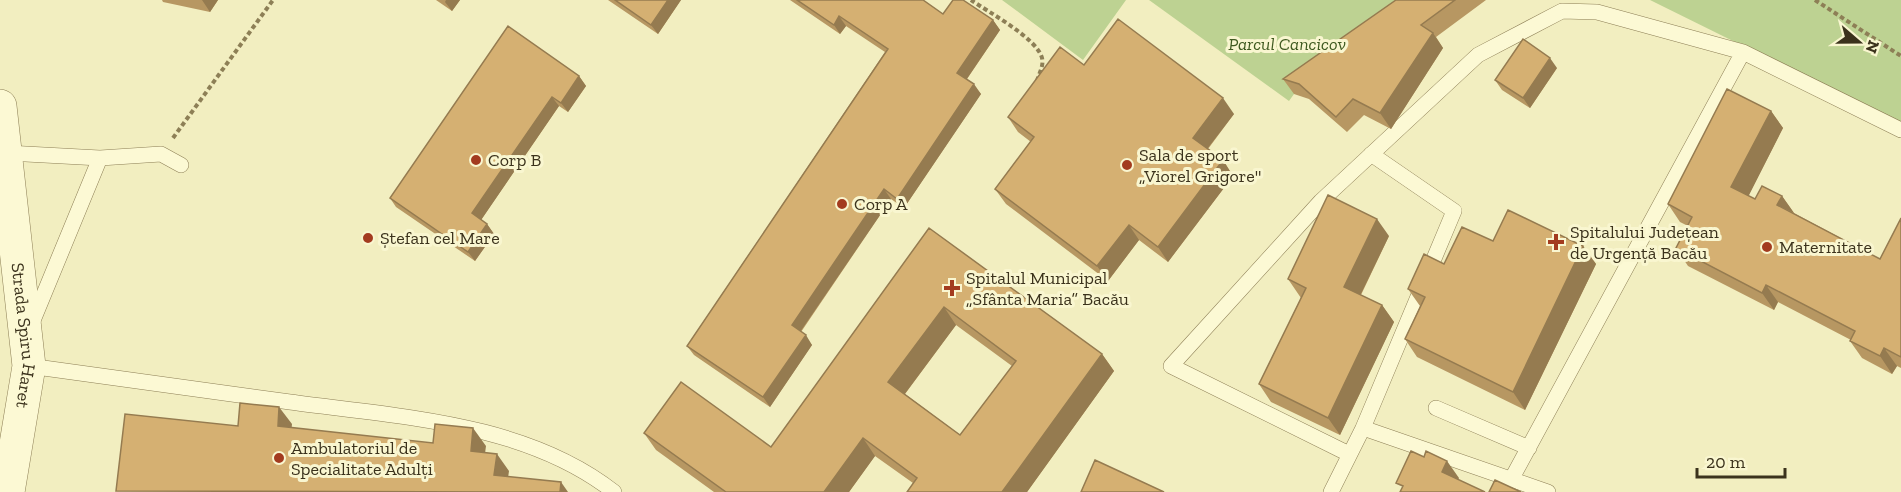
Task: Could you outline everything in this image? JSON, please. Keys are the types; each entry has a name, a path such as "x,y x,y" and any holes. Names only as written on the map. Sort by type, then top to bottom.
{"street":[{"name":"Strada Spiru Haret","path":"0,106 7,153 27,352 8,492"},
{"path":"0,295 27,352"}],"lane":[{"path":"1349,454 1171,366 1321,201 1478,55 1562,11 1597,12 1743,52 1901,130"},
{"path":"1511,480 1743,52"},
{"path":"7,153 100,158 161,154 181,165"},
{"path":"1331,492 1363,428 1454,211 1371,154"},
{"path":"100,158 27,352 499,435 539,448 572,463 614,492"},
{"path":"1436,408 1529,448"},
{"path":"1363,428 1548,492"}],"path":[{"path":"161,154 273,0"},
{"path":"971,0 1025,37 1039,51 1042,61 1037,89"},
{"path":"1815,0 1901,56"}],"green space":[{"path":"1002,0 1126,0 1083,60"},
{"name":"Parcul Cancicov","path":"1149,0 1429,0 1294,94 1289,101"},
{"path":"1650,0 1901,0 1901,124"}],"building":[{"path":"615,0 668,0 651,25"},
{"name":"Corp A","path":"797,0 923,0 943,14 953,0 963,0 993,20 957,73 974,84 897,199 884,189 792,325 806,335 763,397 687,346 888,49 839,16 834,25"},
{"path":"1396,0 1455,0 1421,25 1433,33 1380,113 1353,99 1336,117 1299,84 1283,79"},
{"name":"Sala de sport „Viorel Grigore\"","path":"1118,19 1223,98 1193,138 1223,160 1158,247 1129,225 1097,266 995,189 1034,137 1008,117 1060,47 1084,65"},
{"name":"Corp B","path":"508,26 579,76 561,103 552,97 472,213 487,224 468,252 390,198"},
{"path":"1523,39 1550,58 1523,98 1495,80"},
{"name":"Maternitate","path":"1727,89 1771,111 1731,187 1755,199 1762,186 1782,196 1777,205 1880,259 1901,218 1901,357 1884,348 1880,356 1850,341 1855,331 1766,285 1762,293 1676,248 1692,217 1668,204"},
{"path":"1328,195 1377,219 1344,287 1382,305 1328,418 1259,384 1306,288 1288,279"},
{"path":"1508,210 1583,246 1513,392 1405,339 1425,297 1408,289 1424,254 1444,264 1462,227 1493,241"},
{"name":"Spitalul Municipal „Sfânta Maria” Bacău","path":"929,228 1102,354 1002,492 907,492 917,478 863,438 824,492 726,492 644,433 681,382 771,447","holes":["944,307 1016,361 960,435 888,382"]},
{"name":"Ambulatoriul de Specialitate Adulți","path":"240,403 279,407 278,426 433,443 435,424 473,428 471,451 497,454 494,475 561,482 560,492 116,491 125,414 238,426"},
{"path":"1411,451 1424,457 1426,451 1447,461 1442,472 1485,492 1400,492 1403,486 1396,483"},
{"path":"1095,460 1164,492 1081,492"},
{"path":"1495,480 1521,492 1489,492"}],"place":[{"name":"Corp B","path":"476,160"},
{"name":"Sala de sport „Viorel Grigore\"","path":"1127,165"},
{"name":"Corp A","path":"842,204"},
{"name":"Ștefan cel Mare","path":"368,238"},
{"name":"Spitalului Județean de Urgență Bacău","path":"1556,242"},
{"name":"Maternitate","path":"1767,247"},
{"name":"Spitalul Municipal „Sfânta Maria” Bacău","path":"952,288"},
{"name":"Ambulatoriul de Specialitate Adulți","path":"279,458"}]}
